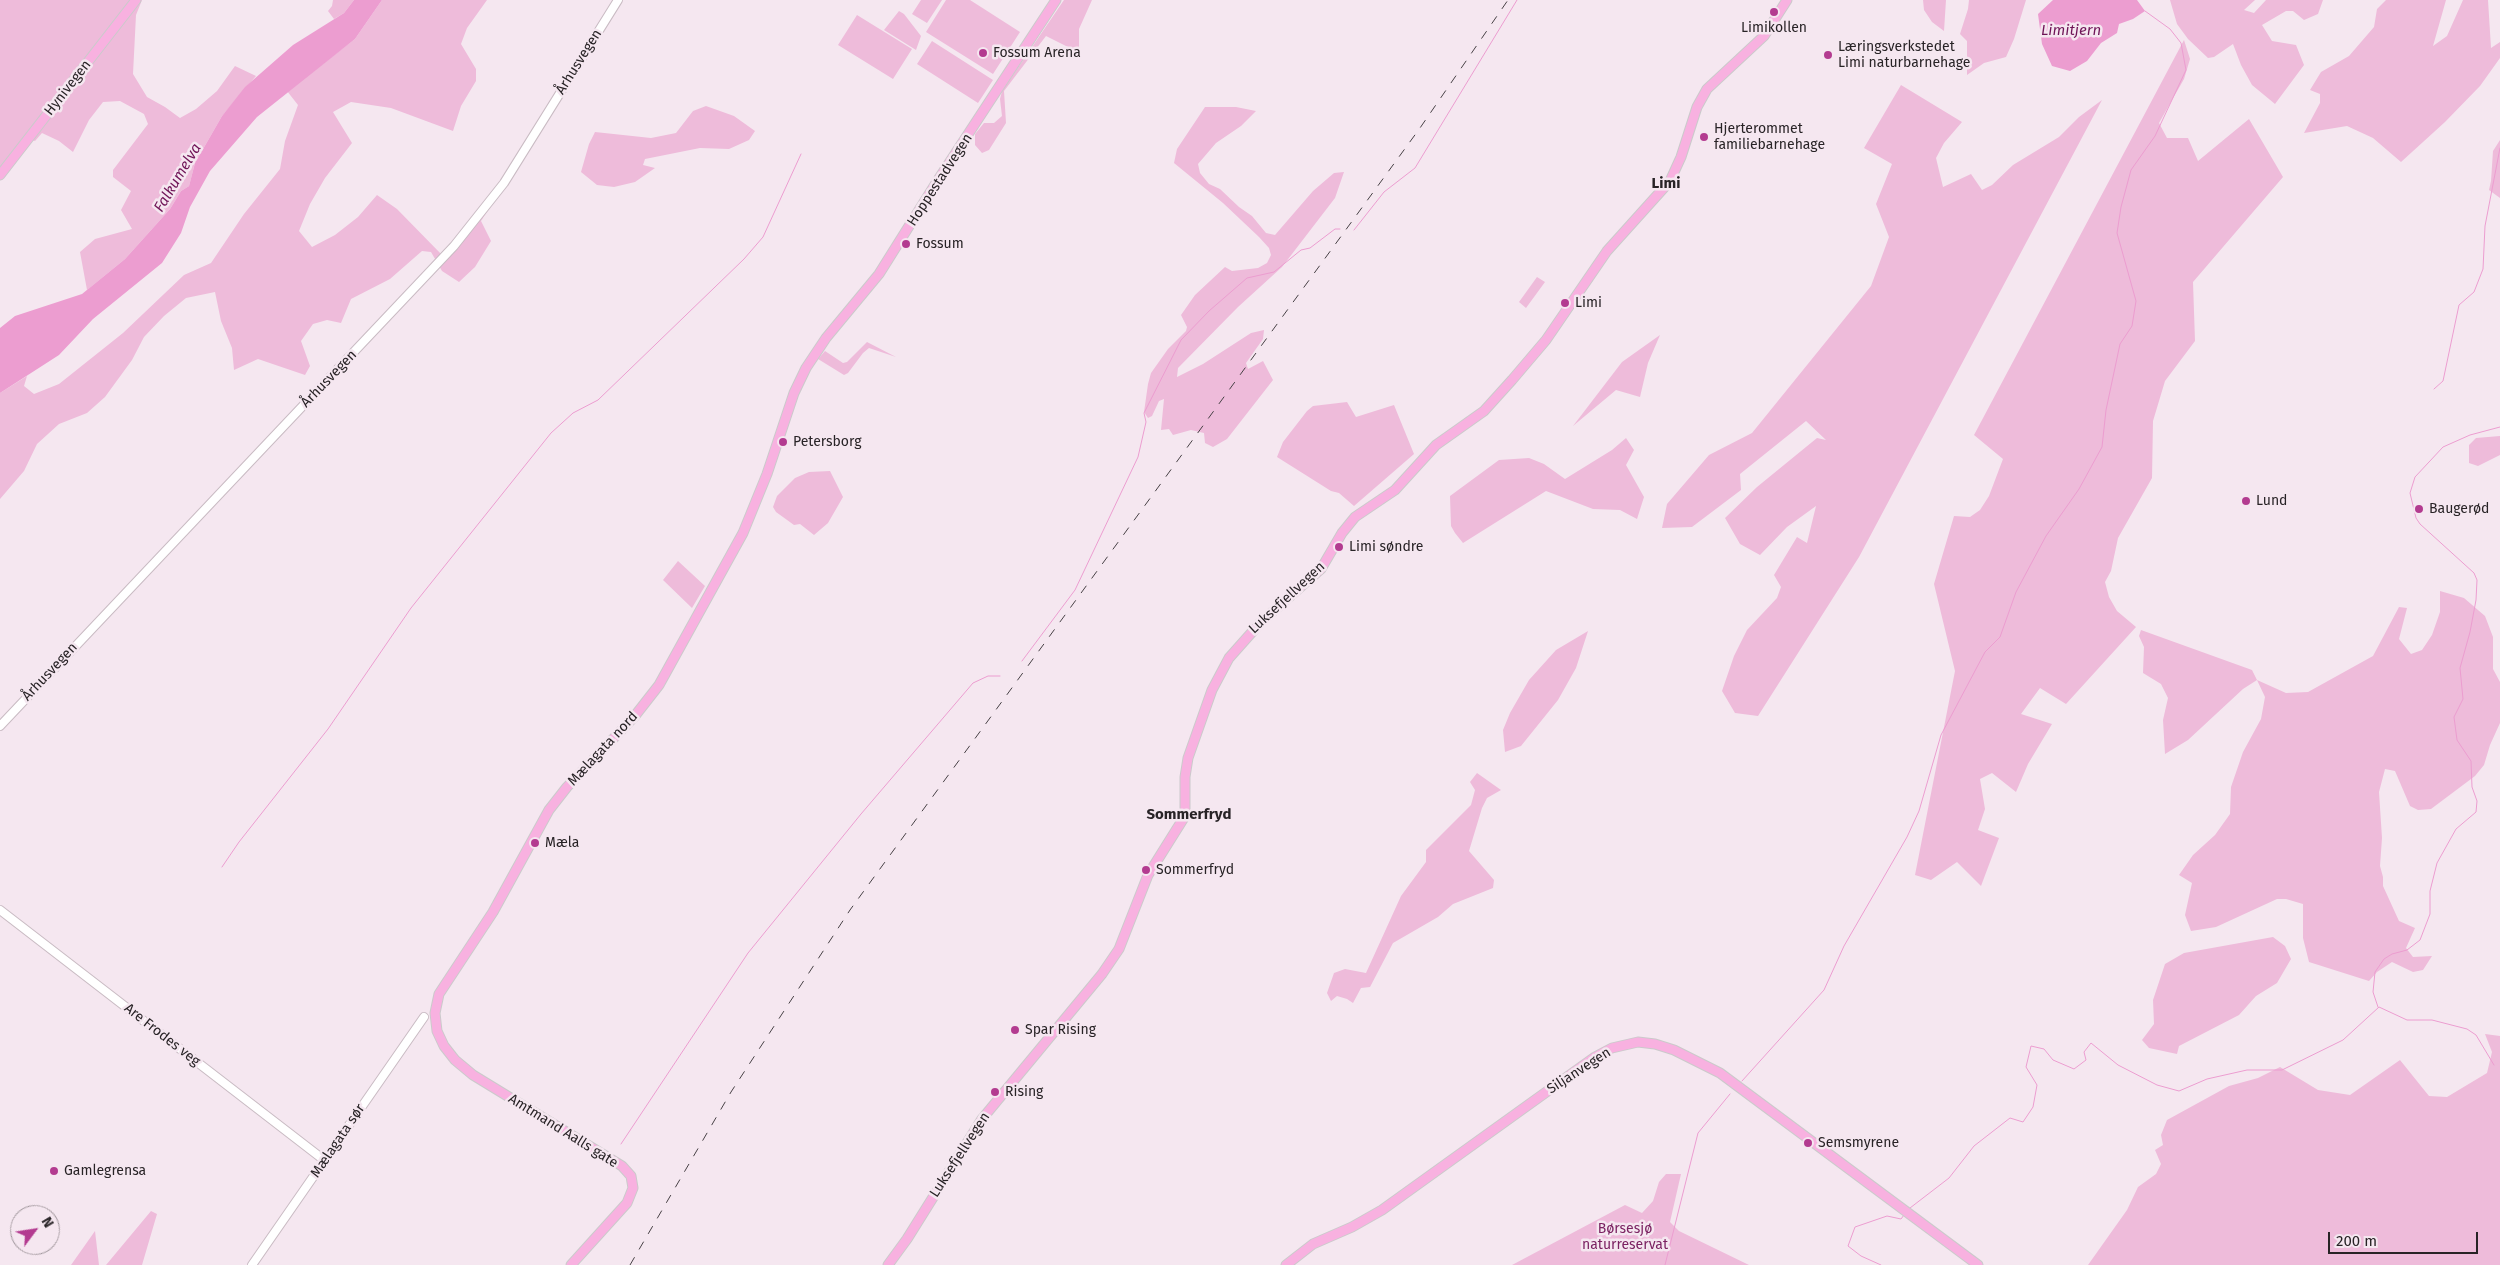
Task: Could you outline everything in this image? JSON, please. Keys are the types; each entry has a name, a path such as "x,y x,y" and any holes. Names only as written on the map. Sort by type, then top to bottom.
{"main road":[{"name":"Hynivegen","path":"0,175 136,0"},
{"name":"Hoppestadvegen","path":"760,493 794,393 810,361 880,274 933,187 1056,0"},
{"name":"Luksefjellvegen","path":"888,1265 908,1239 982,1119 1102,974 1119,949 1148,875 1185,816 1185,777 1188,758 1212,690 1229,658 1261,622 1321,569 1342,533 1355,517 1395,490 1436,445 1484,411 1546,340 1612,245 1670,181 1681,157 1697,107 1707,89 1764,36 1787,0"},
{"name":"Mælagata nord","path":"437,1001 444,985 494,911 534,834 549,810 567,787 634,717 659,685 744,533 760,493"},
{"name":"Amtmand Aalls gate","path":"437,1001 436,1023 441,1040 449,1053 462,1066 629,1173 633,1184 630,1197 572,1265"},
{"name":"Siljanvegen","path":"1286,1265 1313,1244 1352,1227 1382,1210 1595,1057 1612,1048 1632,1043 1663,1046 1709,1067 1912,1214 1978,1265"}],"street":[{"name":"Århusvegen","path":"0,726 454,246 508,176 618,0"},
{"name":"Are Frodes veg","path":"0,910 324,1160"},
{"name":"Mælagata sør","path":"252,1265 424,1017"}],"green space":[{"path":"0,0 142,0 136,15 133,74 147,97 180,118 196,109 217,91 235,66 256,76 222,116 195,163 189,186 181,191 170,209 125,259 87,290 80,252 95,239 132,229 121,210 131,191 113,177 113,170 148,124 144,114 120,101 103,102 89,120 73,152 59,141 42,133 35,141 32,140 0,177"},
{"path":"333,0 354,0 344,13 334,19 328,11 332,6"},
{"path":"382,0 487,0 467,28 461,44 476,69 476,81 461,106 453,131 391,108 351,102 333,112 352,143 325,178 310,204 299,231 312,247 335,235 358,217 377,195 397,209 443,256 531,144 481,221 491,241 475,267 459,282 442,271 431,252 422,251 390,279 351,299 341,323 327,320 313,324 301,341 310,366 305,375 258,359 234,370 232,348 221,321 215,292 186,298 164,316 144,337 132,360 105,397 87,413 59,424 37,444 24,471 0,499 0,393 27,376 24,386 34,394 59,384 123,333 184,275 211,263 244,214 280,169 285,141 298,105 287,91 355,39"},
{"path":"921,0 942,0 927,23 912,14"},
{"name":"Fossum Arena","path":"946,0 970,0 1020,32 993,74 926,32"},
{"path":"1064,0 1092,0 1079,29 1079,50 1070,48 1046,36 1004,91 1006,123 989,150 982,153 975,145 975,134 984,123 994,123 1002,116 1000,99 1002,91"},
{"path":"1923,0 1946,0 1944,31 1932,22 1924,10"},
{"path":"1969,0 2026,0 2014,39 2006,57 1984,63 1967,75 1967,41 1960,34"},
{"path":"2170,0 2255,0 2244,10 2254,13 2266,0 2323,0 2318,14 2304,20 2293,11 2286,11 2262,25 2272,41 2296,45 2304,65 2275,104 2252,85 2241,65 2233,44 2214,57 2208,58 2188,39 2177,24"},
{"path":"2386,0 2446,0 2433,46 2447,36 2463,0 2488,0 2491,48 2500,42 2500,58 2480,86 2445,122 2401,162 2373,138 2347,126 2304,133 2320,103 2320,94 2310,90 2321,72 2349,56 2374,27 2377,9"},
{"path":"899,11 904,14 921,36 916,50 884,30"},
{"path":"857,15 912,49 893,79 838,45"},
{"path":"2184,40 2190,59 2184,79 2159,123 2167,138 2188,138 2198,161 2249,119 2283,177 2193,282 2195,341 2165,381 2153,421 2152,478 2118,538 2111,571 2105,582 2109,597 2117,611 2136,627 2066,704 2040,688 2021,714 2052,724 2028,764 2016,792 1992,773 1980,779 1985,809 1978,830 1999,838 1981,886 1957,862 1931,880 1915,875 1955,671 1934,584 1954,516 1970,517 1980,510 1989,496 2003,459 1974,435"},
{"path":"932,41 993,80 978,103 917,64"},
{"path":"1901,85 1962,122 1944,143 1936,158 1943,187 1971,174 1982,190 1992,185 2013,165 2059,137 2079,117 2102,100 1859,557 1758,716 1735,713 1722,691 1734,656 1747,630 1777,598 1781,587 1774,575 1797,537 1807,543 1816,506 1787,527 1760,555 1740,544 1725,518 1757,487 1817,438 1826,440 1806,421 1740,474 1741,490 1692,527 1662,528 1667,504 1709,455 1752,433 1871,286 1889,237 1876,204 1892,164 1864,148"},
{"path":"706,106 734,116 755,131 749,140 729,149 700,148 645,159 643,165 655,168 635,182 614,187 597,185 581,172 589,144 595,132 651,138 676,133 693,111"},
{"path":"1205,107 1236,107 1256,111 1241,126 1216,143 1198,164 1200,173 1209,184 1220,189 1239,207 1252,216 1266,233 1275,235 1313,191 1334,173 1344,172 1335,198 1282,267 1238,307 1178,368 1177,377 1203,364 1251,333 1264,330 1263,339 1246,363 1248,369 1263,361 1273,380 1227,439 1213,447 1205,443 1204,433 1191,430 1173,435 1169,429 1161,430 1164,399 1159,401 1152,416 1148,418 1144,412 1151,373 1168,349 1186,331 1187,327 1181,315 1195,295 1225,267 1232,271 1258,268 1267,263 1271,255 1269,248 1259,237 1223,203 1174,163 1177,149"},
{"path":"2500,140 2500,198 2489,190 2493,151"},
{"path":"1537,277 1545,282 1526,308 1519,302"},
{"path":"1660,335 1648,363 1640,397 1616,390 1573,426 1622,362"},
{"path":"867,342 896,357 869,348 848,373 844,375 818,359 825,351 843,363 847,362"},
{"path":"1347,402 1356,417 1394,405 1414,454 1354,506 1339,493 1331,491 1277,457 1283,442 1313,406"},
{"path":"2500,436 2500,455 2478,466 2469,463 2469,445 2476,438"},
{"path":"1626,438 1634,450 1626,465 1644,497 1637,519 1620,510 1593,509 1546,491 1463,543 1451,526 1450,496 1499,460 1529,458 1544,464 1565,479 1612,450"},
{"path":"830,471 843,497 828,523 814,535 800,524 794,525 776,512 773,507 777,496 795,478 809,472"},
{"path":"678,561 705,586 692,608 663,580"},
{"path":"2440,591 2464,598 2485,616 2493,637 2493,669 2500,682 2500,723 2490,745 2484,765 2475,776 2431,809 2418,810 2410,806 2395,771 2385,769 2379,792 2382,838 2380,866 2383,886 2399,921 2415,928 2406,948 2413,957 2432,956 2423,970 2413,972 2392,962 2377,972 2369,981 2309,962 2303,938 2303,904 2286,899 2277,899 2216,927 2191,931 2185,915 2192,883 2179,875 2193,855 2215,835 2230,814 2231,787 2243,752 2261,719 2265,697 2257,680 2286,693 2308,692 2373,656 2399,607 2407,608 2399,639 2411,654 2422,650 2432,635 2440,612"},
{"path":"2141,630 2252,670 2257,680 2243,689 2188,740 2165,754 2163,720 2168,698 2161,684 2143,673 2144,647 2139,636"},
{"path":"1588,631 1576,668 1558,700 1521,746 1505,752 1503,730 1510,713 1529,680 1556,650"},
{"path":"1477,773 1501,790 1487,798 1482,808 1469,851 1494,880 1493,888 1453,904 1438,917 1393,943 1370,987 1361,988 1353,1003 1337,996 1331,1001 1327,993 1334,973 1345,969 1366,973 1401,896 1426,862 1426,850 1471,805 1475,790 1470,782"},
{"path":"2273,937 2285,946 2291,959 2277,983 2256,996 2239,1015 2179,1046 2177,1054 2149,1048 2142,1040 2154,1024 2153,1000 2165,964 2184,953"},
{"path":"2485,1034 2500,1036 2500,1265 2088,1265 2127,1210 2138,1187 2156,1174 2161,1164 2155,1150 2163,1145 2161,1135 2167,1120 2229,1086 2258,1078 2280,1067 2318,1090 2350,1095 2400,1060 2429,1096 2447,1097 2487,1073 2492,1052"},
{"name":"Børsesjø naturreservat","path":"1666,1174 1681,1174 1670,1222 1679,1231 1749,1265 1512,1265 1625,1205 1642,1213 1653,1201 1659,1182"},
{"path":"151,1211 157,1214 142,1265 106,1265"},
{"path":"95,1231 99,1265 71,1265"}],"water":[{"path":"354,0 382,0 355,39 257,117 210,171 190,207 181,233 162,263 93,319 59,355 0,393 0,328 15,316 82,294 125,259 170,209 181,191 189,186 195,163 222,116 245,87 293,45 344,13"},
{"name":"Limitjern","path":"2053,0 2137,0 2145,11 2133,19 2119,24 2117,33 2101,43 2087,61 2070,71 2052,66 2042,44 2038,14"}],"waterway":[{"path":"1354,230 1384,192 1415,168 1517,0"},
{"path":"1742,1081 1824,990 1844,946 1907,837 1919,811 1941,735 1985,652 2000,637 2016,592 2046,536 2079,489 2102,447 2106,410 2120,344 2132,326 2136,301 2117,233 2121,207 2131,170 2155,136 2186,70 2181,43 2170,29 2145,11"},
{"path":"2434,389 2443,381 2459,305 2474,292 2483,269 2485,226 2500,148"},
{"path":"222,867 239,842 328,729 411,608 551,433 573,413 598,400 744,259 763,237 801,154"},
{"path":"1022,661 1075,590 1138,457 1146,422 1144,413 1181,340 1209,311 1247,278 1274,272 1301,250 1310,248 1335,229 1340,229"},
{"path":"2378,1007 2373,992 2375,972 2384,959 2392,954 2407,950 2420,940 2430,914 2430,891 2437,863 2456,829 2476,812 2477,801 2472,787 2471,761 2457,740 2454,717 2463,699 2460,668 2470,632 2476,600 2477,580 2474,573 2420,524 2416,518 2410,493 2415,477 2443,447 2470,435 2500,427"},
{"path":"621,1144 748,953 861,814 973,683 988,676 1000,676"},
{"path":"1910,1208 1949,1178 1974,1146 2010,1118 2023,1122 2033,1107 2037,1085 2026,1067 2031,1046 2044,1049 2053,1060 2074,1069 2086,1060 2084,1052 2091,1043 2118,1065 2157,1085 2179,1091 2207,1079 2247,1070 2282,1070 2343,1040 2379,1007 2407,1020 2432,1020 2467,1029 2476,1035 2494,1065"},
{"path":"1665,1265 1698,1133 1730,1094"},
{"path":"1881,1265 1861,1256 1848,1246 1855,1227 1887,1216 1901,1219 1904,1215"}],"railway":[{"path":"630,1265 731,1092 850,910 1420,128 1508,0"}],"place":[{"name":"Limikollen","path":"1774,12"},
{"name":"Fossum Arena","path":"983,53"},
{"name":"Læringsverkstedet Limi naturbarnehage","path":"1828,55"},
{"name":"Hjerterommet familiebarnehage","path":"1704,137"},
{"name":"Fossum","path":"906,244"},
{"name":"Limi","path":"1565,303"},
{"name":"Petersborg","path":"783,442"},
{"name":"Lund","path":"2246,501"},
{"name":"Baugerød","path":"2419,509"},
{"name":"Limi søndre","path":"1339,547"},
{"name":"Mæla","path":"535,843"},
{"name":"Sommerfryd","path":"1146,870"},
{"name":"Spar Rising","path":"1015,1030"},
{"name":"Rising","path":"995,1092"},
{"name":"Semsmyrene","path":"1808,1143"},
{"name":"Gamlegrensa","path":"54,1171"}],"district":[{"name":"Limi","path":"1666,184"},
{"name":"Sommerfryd","path":"1189,815"}],"water label":[{"name":"Falkumelva","path":"178,178"}]}
